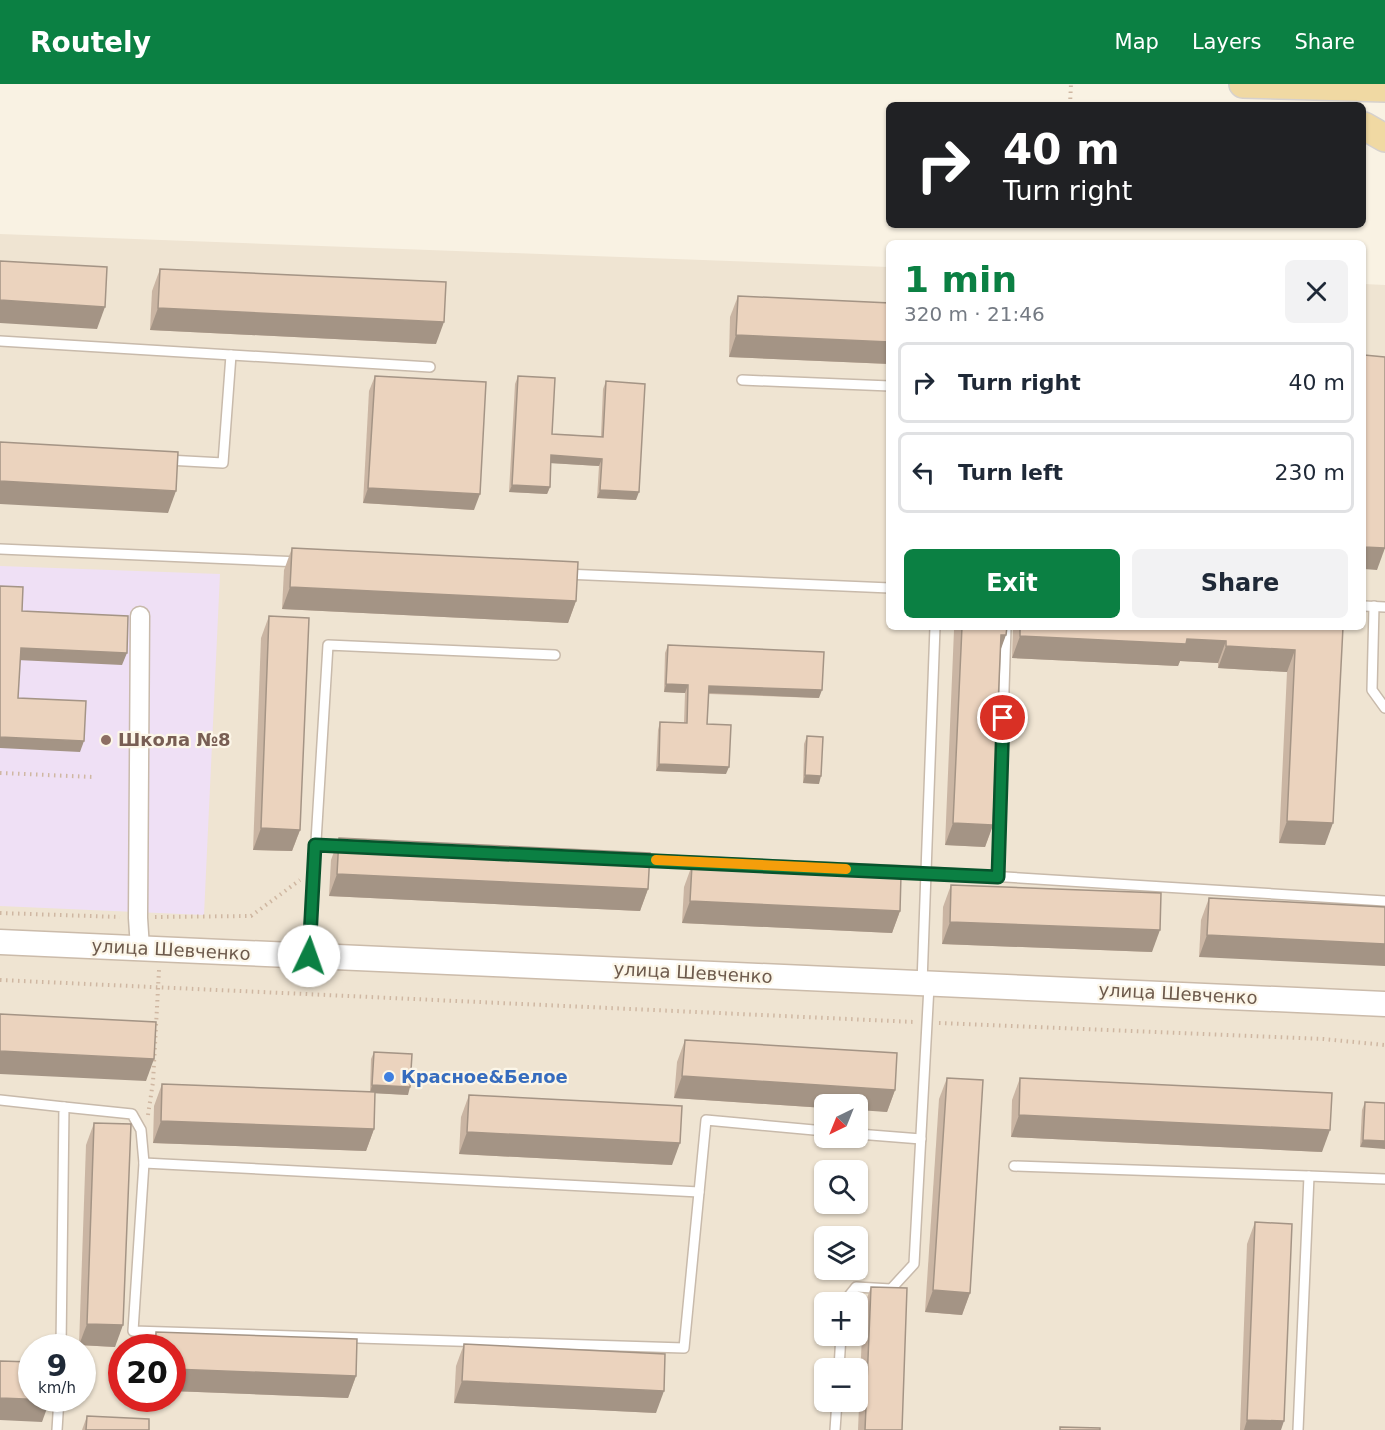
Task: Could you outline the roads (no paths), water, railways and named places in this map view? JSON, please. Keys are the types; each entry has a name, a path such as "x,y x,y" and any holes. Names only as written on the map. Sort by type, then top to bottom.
{"main road":[{"path":"1243,84 1385,88"},
{"path":"1252,84 1302,102"},
{"path":"1366,127 1385,138"}],"street":[{"path":"140,616 138,918 149,949"},
{"name":"улица Шевченко","path":"0,942 1385,1004"}],"lane":[{"path":"0,341 430,367"},
{"path":"153,459 223,463 231,355"},
{"path":"742,380 886,386"},
{"path":"0,549 308,562"},
{"path":"557,573 886,588"},
{"path":"1385,607 1369,606 1372,690 1385,708"},
{"path":"852,1292 856,1287 891,1288 914,1264 927,1023 926,872 935,630"},
{"path":"998,877 1006,630"},
{"path":"309,956 328,645 555,655"},
{"path":"315,845 350,847"},
{"path":"632,859 926,872 1385,901"},
{"path":"0,1100 132,1114 141,1130 144,1163 133,1331 684,1348 706,1120 814,1130"},
{"path":"61,1334 64,1107"},
{"path":"868,1135 921,1139"},
{"path":"144,1163 699,1192"},
{"path":"1014,1166 1385,1179"},
{"path":"1298,1430 1309,1176"},
{"path":"57,1430 58,1412"},
{"path":"835,1430 836,1412"}],"place":[{"name":"Школа №8","path":"106,740"},
{"name":"Красное&Белое","path":"389,1077"}]}
